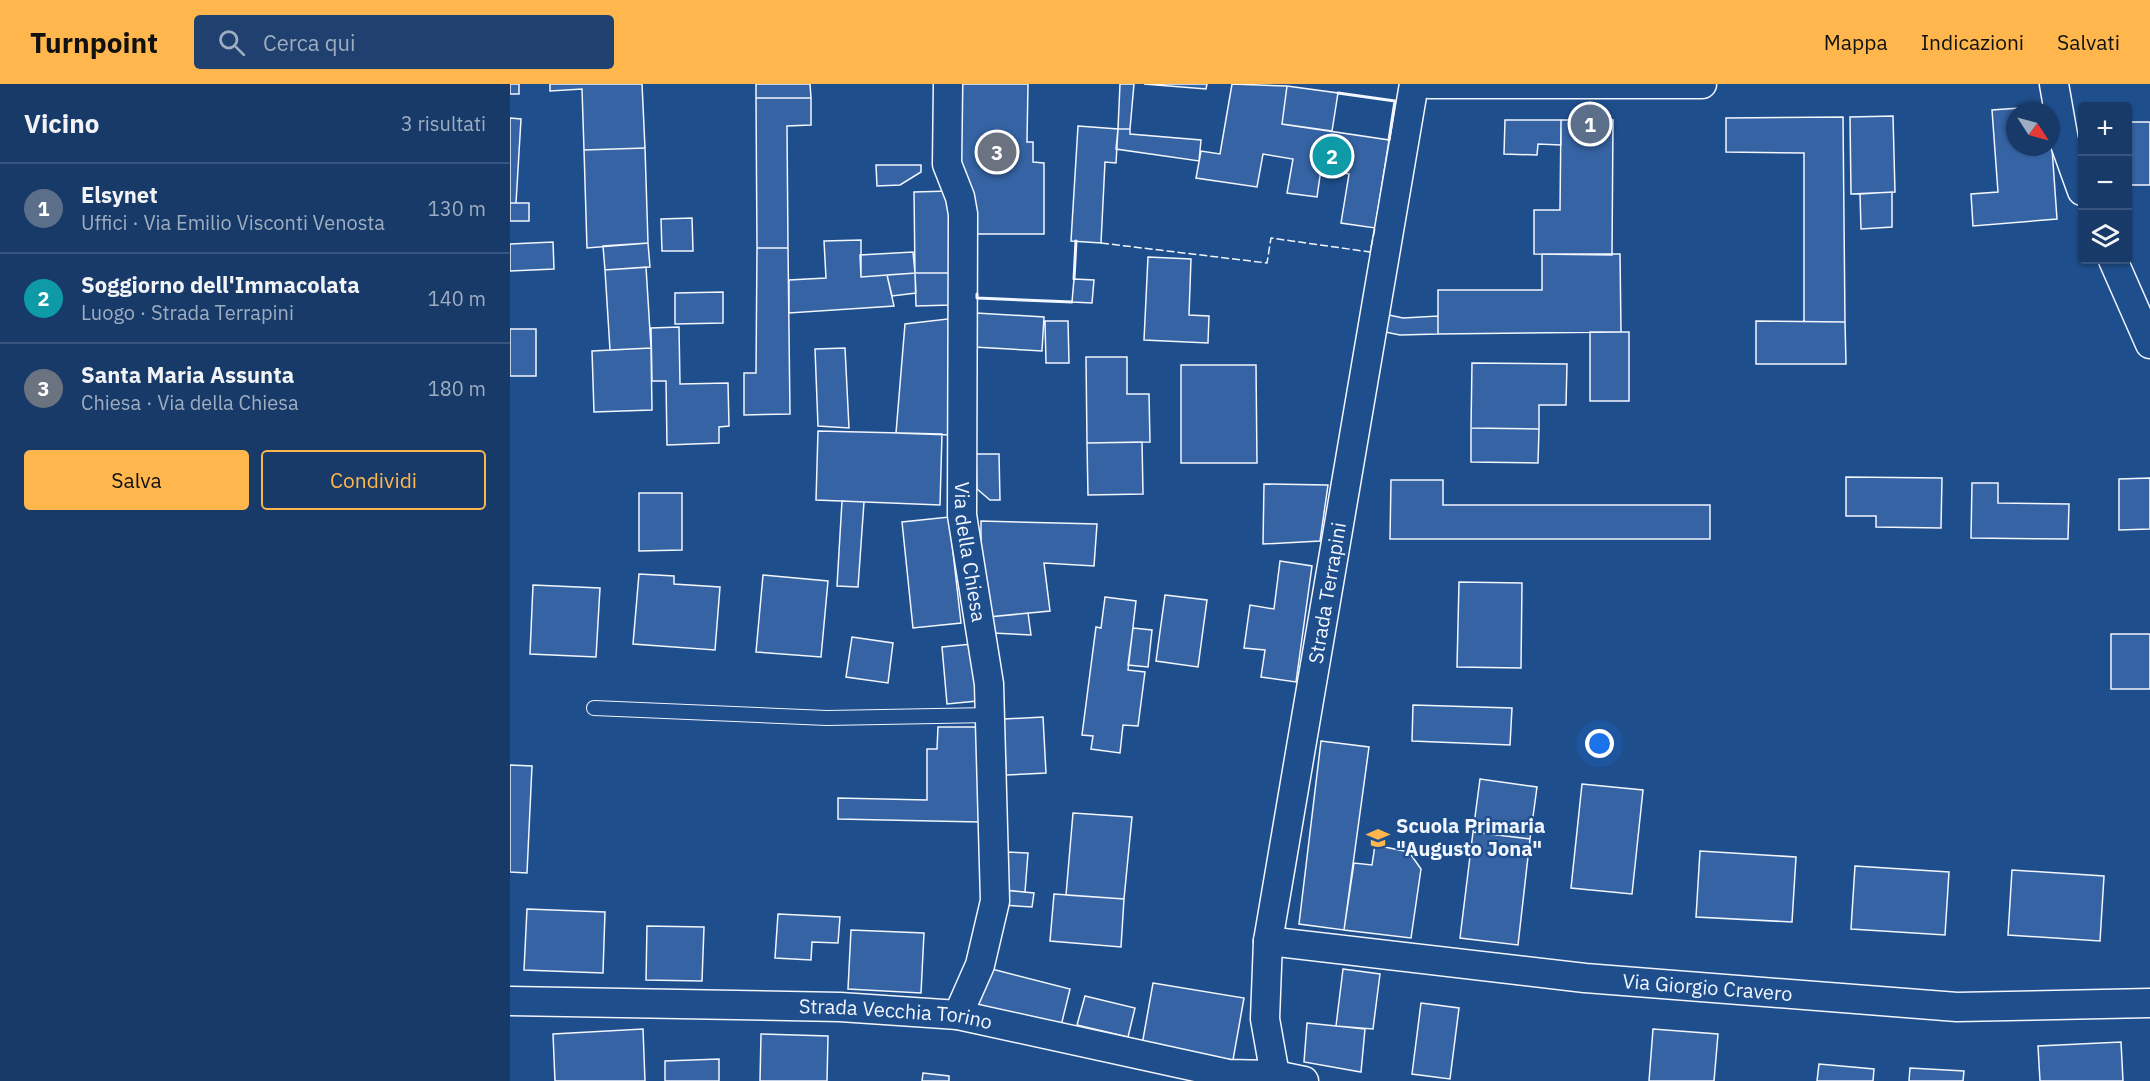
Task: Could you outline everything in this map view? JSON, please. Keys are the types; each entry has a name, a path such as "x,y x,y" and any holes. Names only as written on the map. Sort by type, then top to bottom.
{"street":[{"name":"Via della Chiesa","path":"948,84 947,164 960,197 963,214 962,514 989,684 996,901 980,965 958,1014"},
{"name":"Strada Terrapini","path":"1275,1075 1265,1019 1268,941 1414,84"},
{"path":"1429,84 1702,84"},
{"path":"2054,84 2064,141 2078,180"},
{"path":"2115,264 2150,344"},
{"name":"Via Giorgio Cravero","path":"1268,941 1585,978 1957,1007 2150,1003"},
{"name":"Strada Vecchia Torino","path":"510,1001 828,1007 958,1014 1228,1074 1275,1075"},
{"path":"1275,1075 1304,1081"}],"lane":[{"path":"594,708 827,718 990,715"}],"building":[{"path":"510,84 519,84 519,94 510,94"},
{"path":"550,84 642,84 645,148 584,150 582,89 550,91"},
{"path":"756,84 810,84 811,98 756,98"},
{"path":"961,84 1028,84 1027,142 1033,142 1033,162 1044,163 1044,234 976,234 960,172"},
{"path":"1120,84 1134,84 1130,129 1118,129"},
{"path":"1144,84 1207,84 1206,89"},
{"path":"1232,84 1287,86 1282,124 1389,140 1375,228 1341,223 1349,174 1321,169 1317,197 1287,193 1293,159 1263,154 1257,187 1196,178 1201,151 1220,154"},
{"path":"1287,86 1338,93 1332,131 1282,124"},
{"path":"756,98 811,98 811,125 787,126 788,248 757,248"},
{"path":"2006,109 2006,156 2053,156 2057,219 1973,226 1971,194 1998,192 1992,110"},
{"path":"1893,116 1895,192 1851,194 1850,117"},
{"path":"1843,117 1845,322 1804,322 1804,153 1726,152 1726,118"},
{"path":"510,118 521,119 516,203 510,203"},
{"path":"1505,120 1561,120 1561,145 1538,144 1537,155 1504,154"},
{"path":"1561,120 1613,120 1612,255 1534,254 1534,210 1560,210"},
{"path":"2132,122 2150,122 2150,185 2132,185"},
{"path":"1078,126 1118,129 1116,163 1105,162 1101,243 1071,241"},
{"path":"1118,129 1130,129 1130,134 1201,140 1199,161 1116,149"},
{"path":"645,148 648,243 587,248 584,150"},
{"path":"876,165 921,165 921,172 900,185 877,186"},
{"path":"949,191 952,273 915,273 914,192"},
{"path":"1892,192 1892,227 1861,229 1860,194"},
{"path":"510,203 529,203 529,221 510,221"},
{"path":"692,218 693,251 662,251 661,219"},
{"path":"861,240 861,277 887,275 894,306 789,313 789,280 826,278 824,241"},
{"path":"553,242 554,269 510,271 510,244"},
{"path":"648,243 650,267 605,270 603,246"},
{"path":"757,248 788,248 790,414 744,415 744,373 756,373"},
{"path":"913,252 915,273 861,277 860,255"},
{"path":"1542,254 1620,254 1621,332 1438,334 1438,290 1542,290"},
{"path":"1148,257 1191,259 1189,315 1209,316 1208,343 1144,340"},
{"path":"646,267 651,348 610,350 605,270"},
{"path":"915,273 952,273 951,305 916,306"},
{"path":"915,273 916,293 892,296 887,275"},
{"path":"1074,279 1094,280 1092,303 1072,302"},
{"path":"723,292 723,323 675,324 675,293"},
{"path":"976,313 1044,317 1042,351 974,347"},
{"path":"1389,315 1403,318 1438,316 1438,334 1400,335 1385,332"},
{"path":"956,318 950,435 896,433 905,324"},
{"path":"1045,321 1068,321 1069,363 1046,363"},
{"path":"1756,321 1845,322 1846,364 1756,364"},
{"path":"679,327 680,384 728,383 729,426 719,427 719,443 667,445 666,381 652,381 651,328"},
{"path":"510,329 536,329 536,376 510,376"},
{"path":"1590,332 1629,332 1629,401 1590,401"},
{"path":"651,348 652,410 594,412 592,351"},
{"path":"845,348 849,428 818,426 815,349"},
{"path":"1086,357 1127,357 1127,394 1149,394 1150,442 1087,443"},
{"path":"1472,363 1567,364 1566,405 1539,405 1539,429 1471,428"},
{"path":"1181,365 1256,365 1257,463 1181,463"},
{"path":"1471,428 1539,429 1538,463 1471,462"},
{"path":"818,431 942,434 940,505 816,500"},
{"path":"1142,442 1143,494 1088,495 1087,443"},
{"path":"976,454 999,454 1000,500 990,500 977,489"},
{"path":"1846,477 1942,478 1941,528 1876,527 1876,516 1846,516"},
{"path":"2150,478 2150,529 2119,530 2119,479"},
{"path":"1391,480 1443,480 1443,505 1710,505 1710,539 1390,539"},
{"path":"1972,483 1998,483 1998,503 2069,504 2068,539 1971,538"},
{"path":"1264,484 1328,485 1320,541 1263,544"},
{"path":"639,493 682,493 682,550 639,551"},
{"path":"842,501 864,502 858,587 837,586"},
{"path":"949,517 961,623 913,628 902,522"},
{"path":"981,521 1097,524 1094,566 1044,563 1050,611 989,617 981,552"},
{"path":"1280,561 1312,566 1296,682 1261,677 1265,650 1244,648 1250,605 1274,609"},
{"path":"639,574 674,576 674,584 720,587 715,650 633,644"},
{"path":"763,575 828,581 821,657 756,652"},
{"path":"1459,582 1522,583 1521,668 1457,667"},
{"path":"533,585 600,588 596,657 530,654"},
{"path":"1165,595 1207,600 1198,667 1156,661"},
{"path":"1105,597 1136,601 1128,670 1145,672 1138,726 1123,725 1120,753 1091,749 1093,736 1082,735 1096,627 1101,628"},
{"path":"1028,613 1031,635 993,633 989,617"},
{"path":"1133,628 1152,630 1148,667 1128,665"},
{"path":"2111,634 2150,634 2150,689 2111,689"},
{"path":"852,637 893,643 888,683 846,677"},
{"path":"972,644 977,701 947,704 942,647"},
{"path":"1413,705 1512,708 1510,745 1412,741"},
{"path":"1043,717 1046,773 1006,775 1004,719"},
{"path":"938,727 981,727 979,822 838,819 838,798 927,800 927,749 937,749"},
{"path":"1321,741 1369,747 1344,930 1299,924"},
{"path":"510,765 532,766 527,873 510,872"},
{"path":"1480,779 1537,787 1530,839 1473,832"},
{"path":"1582,784 1643,790 1632,894 1571,888"},
{"path":"1073,813 1132,817 1124,899 1066,895"},
{"path":"1473,832 1530,839 1518,945 1460,938"},
{"path":"1375,845 1409,852 1421,869 1411,938 1344,930 1354,863 1372,865"},
{"path":"1700,851 1796,857 1792,922 1696,917"},
{"path":"1006,852 1028,853 1025,892 1003,890"},
{"path":"1855,866 1949,872 1945,935 1851,929"},
{"path":"2012,870 2104,876 2100,941 2008,935"},
{"path":"1003,890 1034,893 1032,907 1002,905"},
{"path":"1054,894 1124,899 1121,947 1050,941"},
{"path":"527,909 605,912 603,973 524,970"},
{"path":"778,914 840,917 838,943 812,942 811,960 775,958"},
{"path":"647,926 704,927 702,981 646,980"},
{"path":"851,930 924,933 921,993 848,989"},
{"path":"988,968 1070,989 1060,1030 977,1009"},
{"path":"1343,969 1380,974 1373,1029 1336,1026"},
{"path":"1153,983 1244,998 1233,1060 1142,1045"},
{"path":"1085,996 1135,1008 1128,1037 1077,1025"},
{"path":"1421,1003 1459,1008 1450,1079 1412,1074"},
{"path":"1307,1023 1365,1029 1361,1072 1304,1062"},
{"path":"643,1029 645,1081 555,1081 553,1034"},
{"path":"1653,1029 1718,1034 1714,1081 1649,1081"},
{"path":"761,1034 828,1036 827,1081 760,1081"},
{"path":"2121,1042 2123,1081 2040,1081 2038,1046"},
{"path":"719,1059 719,1081 665,1081 665,1061"},
{"path":"1819,1064 1874,1069 1873,1081 1817,1081"},
{"path":"1910,1068 1964,1071 1963,1081 1909,1081"},
{"path":"923,1073 949,1076 949,1081 922,1081"}],"fence":[{"path":"1101,243 1267,263 1271,238 1370,252 1375,228"}],"wall":[{"path":"1338,93 1395,101 1389,140"},
{"path":"1074,279 1076,241"},
{"path":"977,294 977,298 1072,302"}],"place":[{"name":"Elsynet","path":"1590,124"},
{"name":"Santa Maria Assunta","path":"997,152"},
{"name":"Soggiorno dell'Immacolata","path":"1332,156"},
{"name":"Scuola Primaria \"Augusto Jona\"","path":"1378,838"}]}
